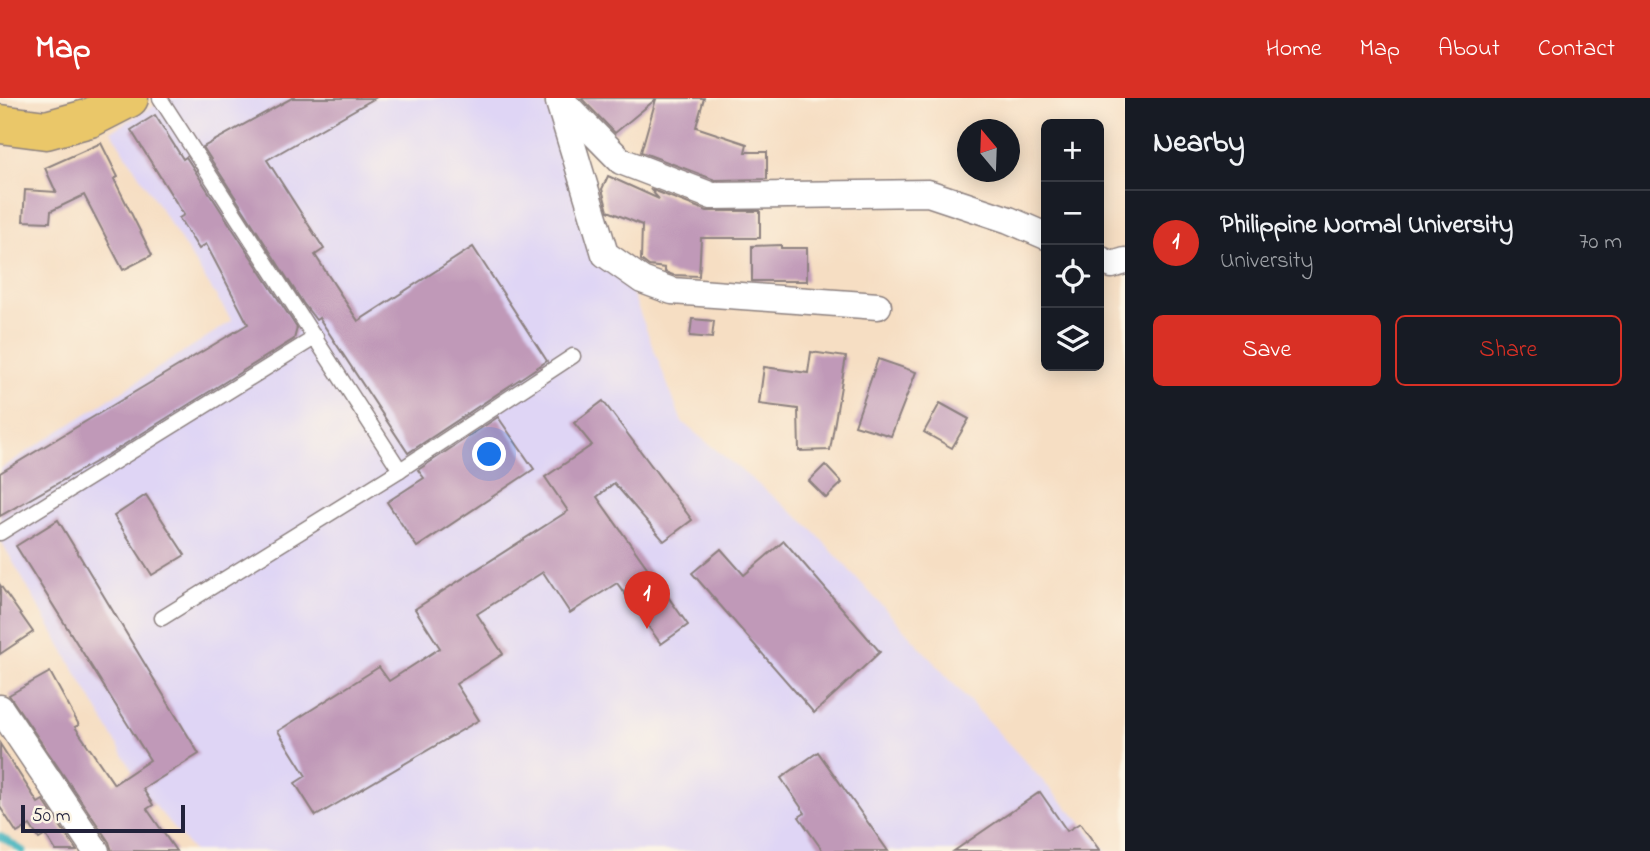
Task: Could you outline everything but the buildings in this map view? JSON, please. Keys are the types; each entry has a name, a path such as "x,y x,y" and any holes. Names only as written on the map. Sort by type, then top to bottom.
{"main road":[{"path":"0,124 46,130 90,118 129,98"}],"street":[{"path":"558,98 621,161 712,196 928,193 1009,220 1041,234"},
{"path":"558,98 605,254 642,280 672,291 878,306"},
{"path":"1104,261 1112,265 1125,261"},
{"path":"0,708 96,851"}],"lane":[{"path":"160,98 400,470"},
{"path":"0,533 316,337"},
{"path":"162,618 400,470 573,356"}],"shaded area":[{"path":"168,98 539,98 570,132 682,422 809,526 1107,851 193,851 146,795 0,539 0,469 232,321 111,131"}],"waterway":[{"path":"0,836 23,851"}],"place":[{"name":"Philippine Normal University","path":"647,629"}]}
